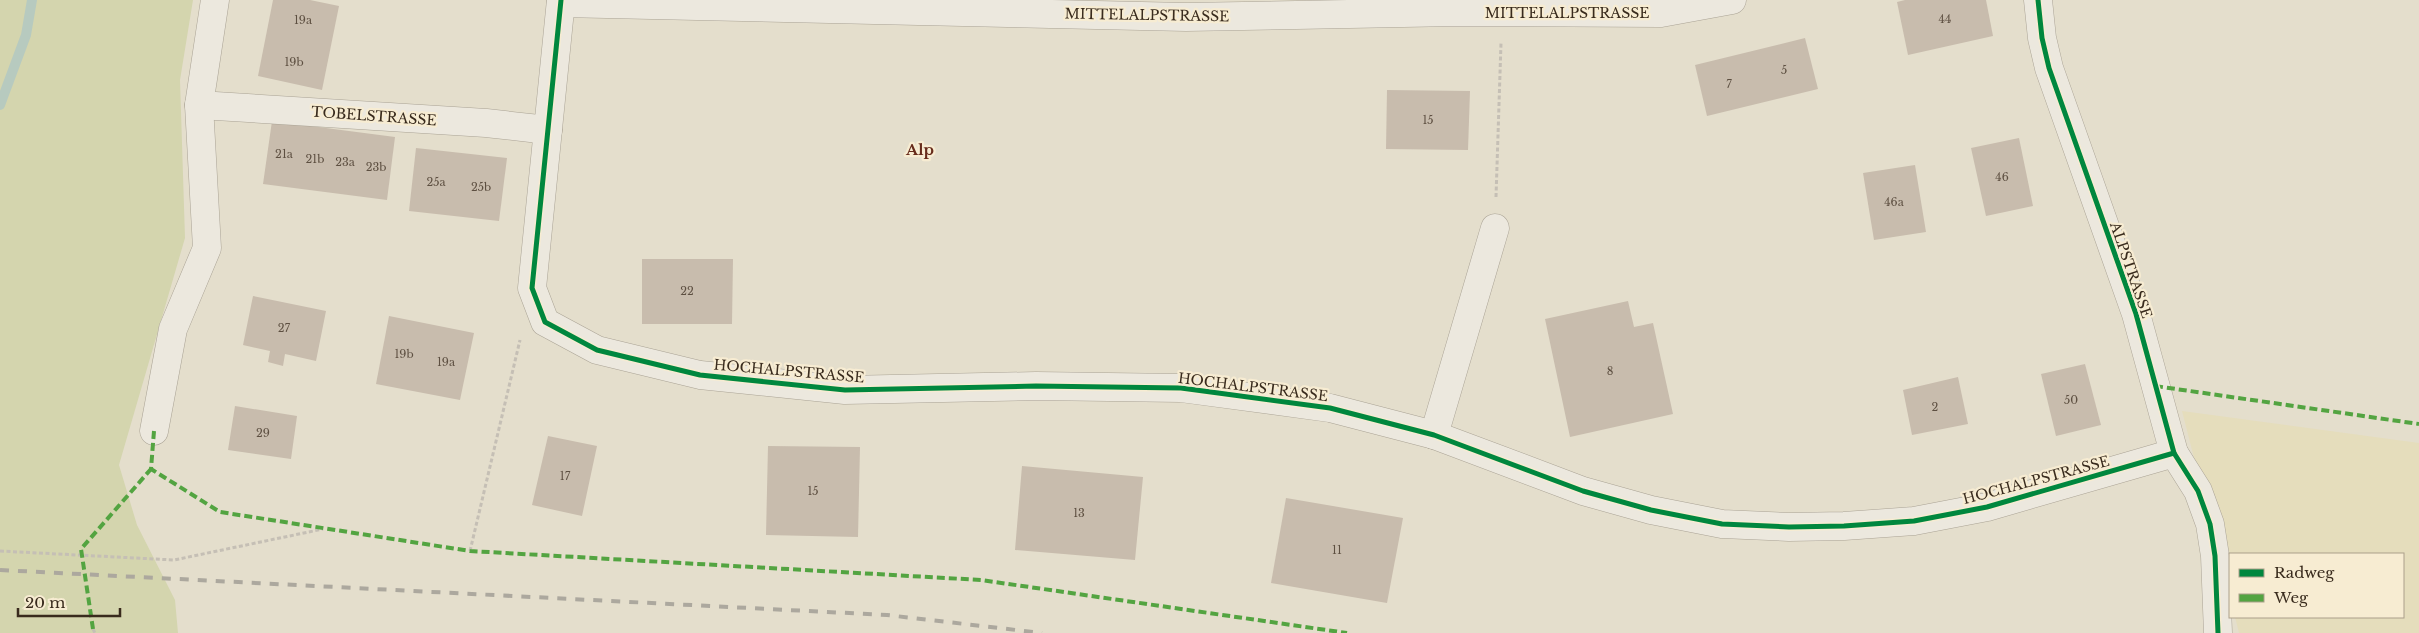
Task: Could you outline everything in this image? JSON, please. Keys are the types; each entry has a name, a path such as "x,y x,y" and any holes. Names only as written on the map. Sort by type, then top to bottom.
{"street":[{"path":"154,432 173,329 207,248 199,105 214,0"},
{"name":"MITTELALPSTRASSE","path":"561,2 1186,17 1456,6 1502,12 1661,13 1732,0"},
{"name":"ALPSTRASSE","path":"2038,0 2042,38 2049,68 2136,314 2174,452 2198,491 2210,524 2216,566 2218,633"},
{"name":"HOCHALPSTRASSE","path":"561,2 532,288 545,322 596,350 700,375 844,390 1036,386 1181,388 1330,408 1434,436 1583,491 1651,510 1722,524 1789,527 1844,526 1914,521 1978,509 2174,452"},
{"name":"TOBELSTRASSE","path":"199,105 486,123 548,130"},
{"path":"1434,436 1495,228"}],"path":[{"path":"1495,228 1502,12"},
{"path":"470,551 521,336"},
{"path":"0,552 174,560 323,529"}],"shaded area":[{"path":"2182,411 2419,443 2419,633 2239,633 2235,618 2404,618 2404,553 2229,553 2229,594"}],"green space":[{"path":"0,0 193,0 180,80 185,238 119,465 137,525 175,600 178,633 0,633"}],"building":[{"path":"273,0 310,0 339,6 322,90 258,76"},
{"path":"1905,0 1986,0 1993,36 1908,55 1897,2"},
{"path":"1805,38 1818,89 1707,116 1695,65"},
{"path":"1387,90 1470,91 1468,150 1386,149"},
{"path":"272,121 395,137 387,200 263,184"},
{"path":"2019,138 2033,206 1986,216 1971,148"},
{"path":"416,148 507,158 499,221 409,211"},
{"path":"1915,165 1926,232 1874,240 1863,173"},
{"path":"642,259 733,259 732,324 642,324"},
{"path":"253,296 326,311 316,361 285,354 283,366 268,362 270,351 243,345"},
{"path":"1628,301 1634,327 1653,323 1673,414 1570,437 1545,319"},
{"path":"389,316 474,333 460,400 376,384"},
{"path":"2085,364 2101,425 2056,436 2041,374"},
{"path":"1958,377 1968,424 1912,435 1903,390"},
{"path":"235,406 297,416 291,459 228,450"},
{"path":"548,436 597,446 582,516 532,505"},
{"path":"768,446 860,447 858,537 766,535"},
{"path":"1022,466 1143,477 1135,560 1015,550"},
{"path":"1286,498 1403,518 1387,603 1271,583"}],"waterway":[{"path":"0,105 26,35 32,0"}],"railway":[{"path":"0,570 887,615 1042,633"}],"marked path":[{"path":"2155,386 2419,424"},
{"path":"154,431 151,469 220,512 470,551 981,580 1347,633"},
{"path":"93,629 81,549 151,469"}],"cycle path":[{"path":"561,0 532,288 545,322 597,350 700,375 845,390 1036,386 1181,388 1330,408 1434,435 1583,491 1651,510 1722,524 1789,527 1844,526 1914,521 1987,507 2174,453"},
{"path":"2038,0 2042,38 2049,68 2136,314 2174,453 2198,491 2210,524 2215,556 2218,633"}],"district":[{"name":"Alp","path":"920,150"}]}
